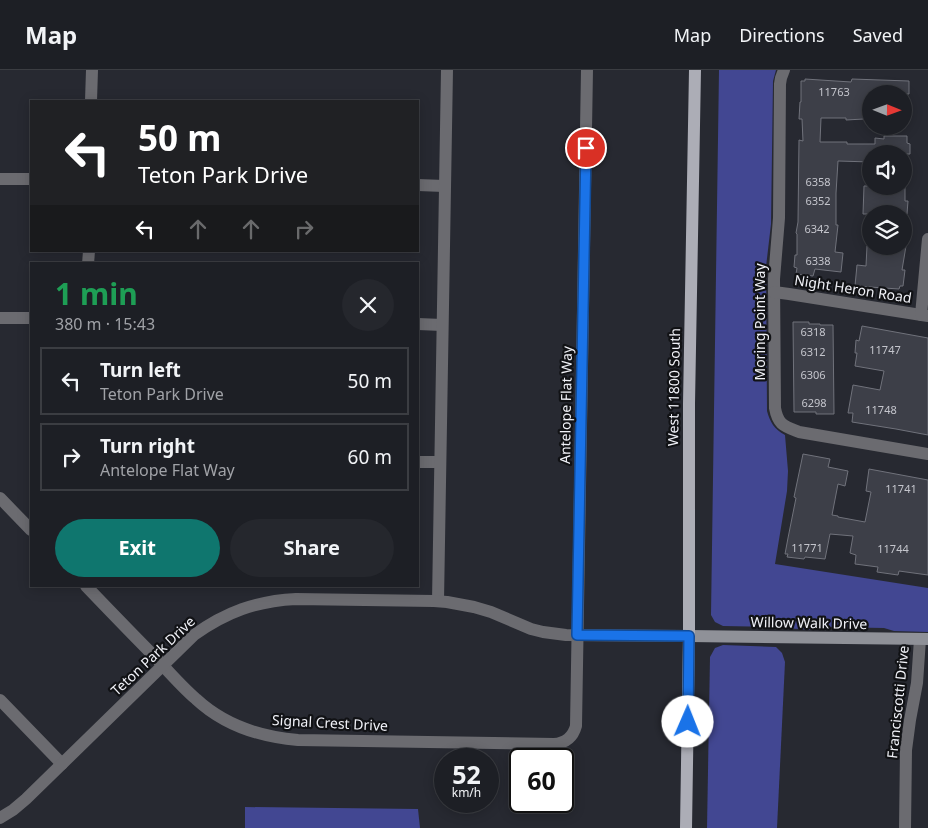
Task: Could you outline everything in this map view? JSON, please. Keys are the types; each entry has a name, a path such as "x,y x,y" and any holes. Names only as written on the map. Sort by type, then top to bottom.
{"main road":[{"name":"West 11800 South","path":"686,828 689,636 689,404 695,70"}],"street":[{"path":"91,100 92,70"},
{"path":"438,601 446,70"},
{"name":"Antelope Flat Way","path":"569,739 576,726 587,70"},
{"name":"Moring Point Way","path":"784,70 780,78 779,218 774,279 776,416 780,423 799,432 928,454"},
{"path":"0,179 30,179"},
{"path":"419,185 444,186"},
{"path":"924,316 928,239"},
{"name":"Night Heron Road","path":"774,292 924,316"},
{"path":"0,318 30,318"},
{"path":"419,324 442,325"},
{"path":"419,462 440,462"},
{"path":"0,498 30,529"},
{"name":"Signal Crest Drive","path":"87,587 196,700 220,716 245,729 271,736 298,740 559,744 569,739"},
{"name":"Teton Park Drive","path":"0,818 26,799 194,635 207,625 236,610 266,602 296,599 438,601 491,612 543,632 577,635 689,636"},
{"name":"Willow Walk Drive","path":"689,636 924,639"},
{"name":"Franciscotti Drive","path":"906,828 906,750 924,639"},
{"path":"0,700 62,764"}],"shaded area":[{"path":"719,70 776,70 773,81 771,224 766,267 767,411 773,425 785,435 788,471 787,491 775,564 928,588 928,632 894,631 884,628 827,627 813,630 723,626 715,622 711,615"},
{"path":"723,645 776,647 782,653 785,662 777,828 707,828 710,657 715,648"},
{"path":"245,807 418,809 420,828 245,828"}],"building":[{"path":"805,79 851,82 852,79 909,81 909,85 862,85 862,119 821,118 820,142 875,144 875,138 884,139 884,136 907,136 907,143 910,145 862,145 862,162 838,161 836,225 838,225 835,252 843,253 841,272 815,269 813,276 796,274 797,268 794,267 795,255 797,255 799,140 803,141 802,119 799,119 801,81 805,81"},
{"path":"864,195 905,195 905,201 908,201 908,205 863,205"},
{"path":"867,255 904,255 902,270 905,270 903,286 900,286 899,289 855,286 857,265 866,266"},
{"path":"793,322 833,325 834,414 794,412"},
{"path":"862,326 928,338 928,435 852,422 853,413 848,413 853,385 880,390 884,371 855,366 856,340 859,341"},
{"path":"803,454 830,459 828,467 848,471 845,486 838,484 832,515 838,517 865,522 871,492 866,491 869,469 928,480 928,575 899,571 898,575 877,572 878,567 855,564 856,555 850,553 853,536 830,534 825,559 787,557 788,554 785,554"}],"route":[{"path":"586,148 577,635 689,636 688,722"}]}
